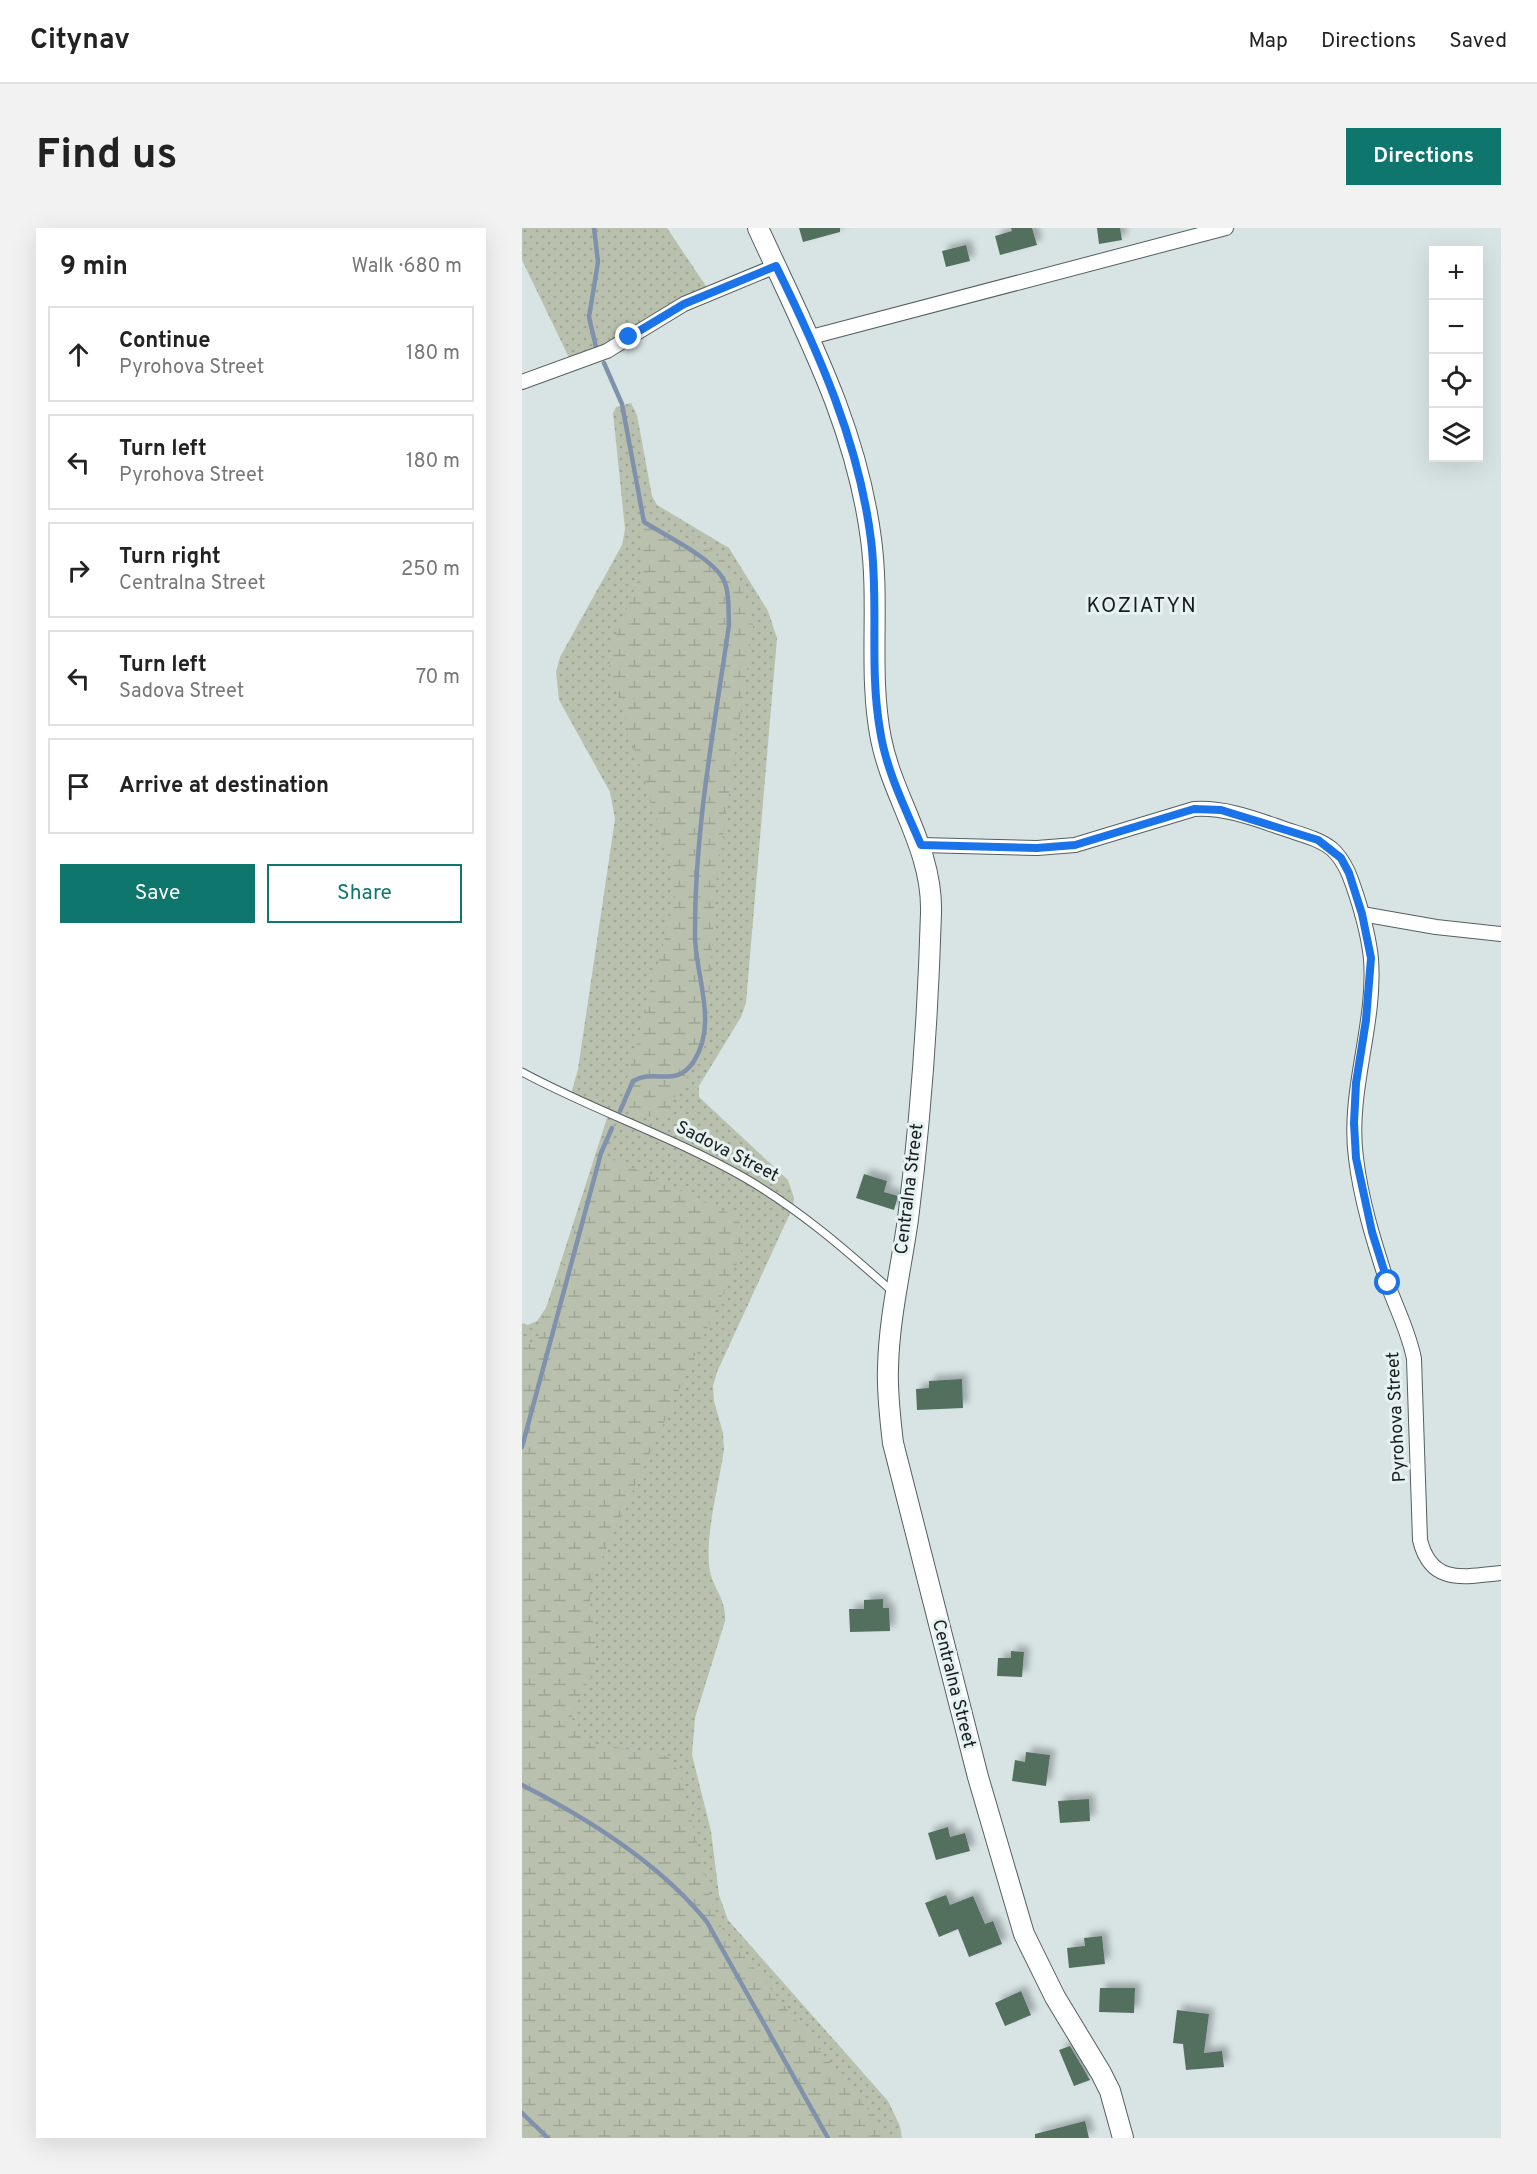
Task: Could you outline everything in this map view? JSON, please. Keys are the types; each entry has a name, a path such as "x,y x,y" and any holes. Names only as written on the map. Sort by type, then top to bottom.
{"street":[{"name":"Centralna Street","path":"758,228 811,337 842,418 861,487 873,558 875,685 880,730 892,777 921,845 932,895 926,1023 908,1218 895,1294 888,1369 894,1443 978,1777 1024,1934 1055,1997 1110,2091 1123,2138"},
{"path":"811,337 1226,228"},
{"path":"522,382 607,351 684,304 776,266"},
{"name":"Pyrohova Street","path":"921,845 1037,848 1075,845 1194,809 1221,810 1318,840 1341,858 1349,873 1362,914 1371,967 1366,1020 1356,1083 1354,1123 1356,1158 1372,1232 1388,1283 1410,1340 1414,1359 1420,1540 1426,1561 1438,1572 1458,1576 1501,1573"},
{"path":"1362,914 1436,927 1501,934"}],"lane":[{"name":"Sadova Street","path":"522,1072 570,1098 744,1177 803,1214 895,1294"}],"green space":[{"path":"522,228 667,228 710,292 572,364 522,260"},
{"path":"631,403 637,415 652,496 657,505 729,548 768,611 777,638 746,1003 741,1017 699,1086 699,1097 788,1180 794,1198 793,1207 717,1372 713,1386 714,1401 723,1433 724,1450 711,1523 709,1564 712,1579 723,1605 725,1621 695,1718 692,1755 711,1831 719,1895 728,1920 888,2101 900,2126 902,2138 522,2138 522,1323 528,1325 537,1321 546,1308 608,1115 570,1098 578,1069 615,819 610,792 559,700 556,672 560,657 622,545 625,529 613,413 616,407"},
{"path":"644,522 713,552 721,559 741,587 752,618 753,628 715,890 707,1040 701,1055 664,1114 653,1117 638,1114 630,1108 626,1098 626,1086 675,900 674,875 609,667 613,643 642,570"},
{"path":"601,1153 737,1217 743,1243 739,1259 589,1586 596,1657 592,1675 573,1710 574,1729 581,1741 666,1756 674,1762 682,1781 714,1912 722,1928 881,2126 887,2138 522,2138 522,1344 534,1344 538,1338"}],"building":[{"path":"799,228 840,228 840,232 803,242"},
{"path":"1011,228 1032,228 1037,245 1000,255 995,236 1012,231"},
{"path":"1097,228 1120,228 1122,240 1099,244"},
{"path":"966,245 970,261 946,267 942,251"},
{"path":"864,1174 887,1181 884,1192 898,1196 894,1210 856,1198"},
{"path":"962,1379 963,1408 917,1410 916,1389 929,1388 929,1381"},
{"path":"883,1599 883,1608 889,1608 890,1631 850,1632 849,1609 864,1609 864,1600"},
{"path":"1011,1651 1024,1652 1022,1677 997,1676 998,1658 1011,1658"},
{"path":"1026,1752 1050,1755 1046,1786 1012,1781 1015,1760 1025,1762"},
{"path":"1089,1799 1090,1821 1060,1823 1058,1801"},
{"path":"948,1827 950,1837 965,1833 970,1851 936,1860 928,1833"},
{"path":"946,1895 950,1905 973,1896 985,1924 993,1921 1002,1944 969,1957 958,1929 939,1937 925,1903"},
{"path":"1102,1936 1105,1964 1069,1968 1067,1948 1085,1946 1084,1938"},
{"path":"1100,1988 1135,1988 1134,2013 1099,2012"},
{"path":"1021,1991 1031,2015 1005,2026 995,2003"},
{"path":"1177,2010 1209,2014 1204,2053 1222,2051 1224,2067 1186,2070 1183,2044 1173,2043"},
{"path":"1070,2046 1090,2080 1074,2086 1059,2050"},
{"path":"1085,2121 1089,2138 1035,2138 1035,2134"}],"waterway":[{"path":"594,228 598,262 589,317 596,347"},
{"path":"604,363 622,404 644,522 702,557 720,574 728,593 729,625 706,781 698,859 695,937 705,1016 701,1046 694,1061 680,1074 649,1076 633,1081 620,1111"},
{"path":"522,1447 601,1153 612,1128"},
{"path":"522,1785 572,1812 622,1844 689,1901 707,1922 828,2138"},
{"path":"522,2113 548,2138"}],"district":[{"name":"KOZIATYN","path":"1142,606"}],"route":[{"path":"629,337 684,304 776,266 811,337 833,393 861,487 873,558 877,713 885,756 892,777 921,845 958,848 1037,848 1075,845 1194,809 1208,808 1260,820 1318,840 1341,858 1349,873 1362,914 1371,958 1366,1020 1356,1083 1354,1123 1356,1158 1364,1200 1388,1283"}]}
